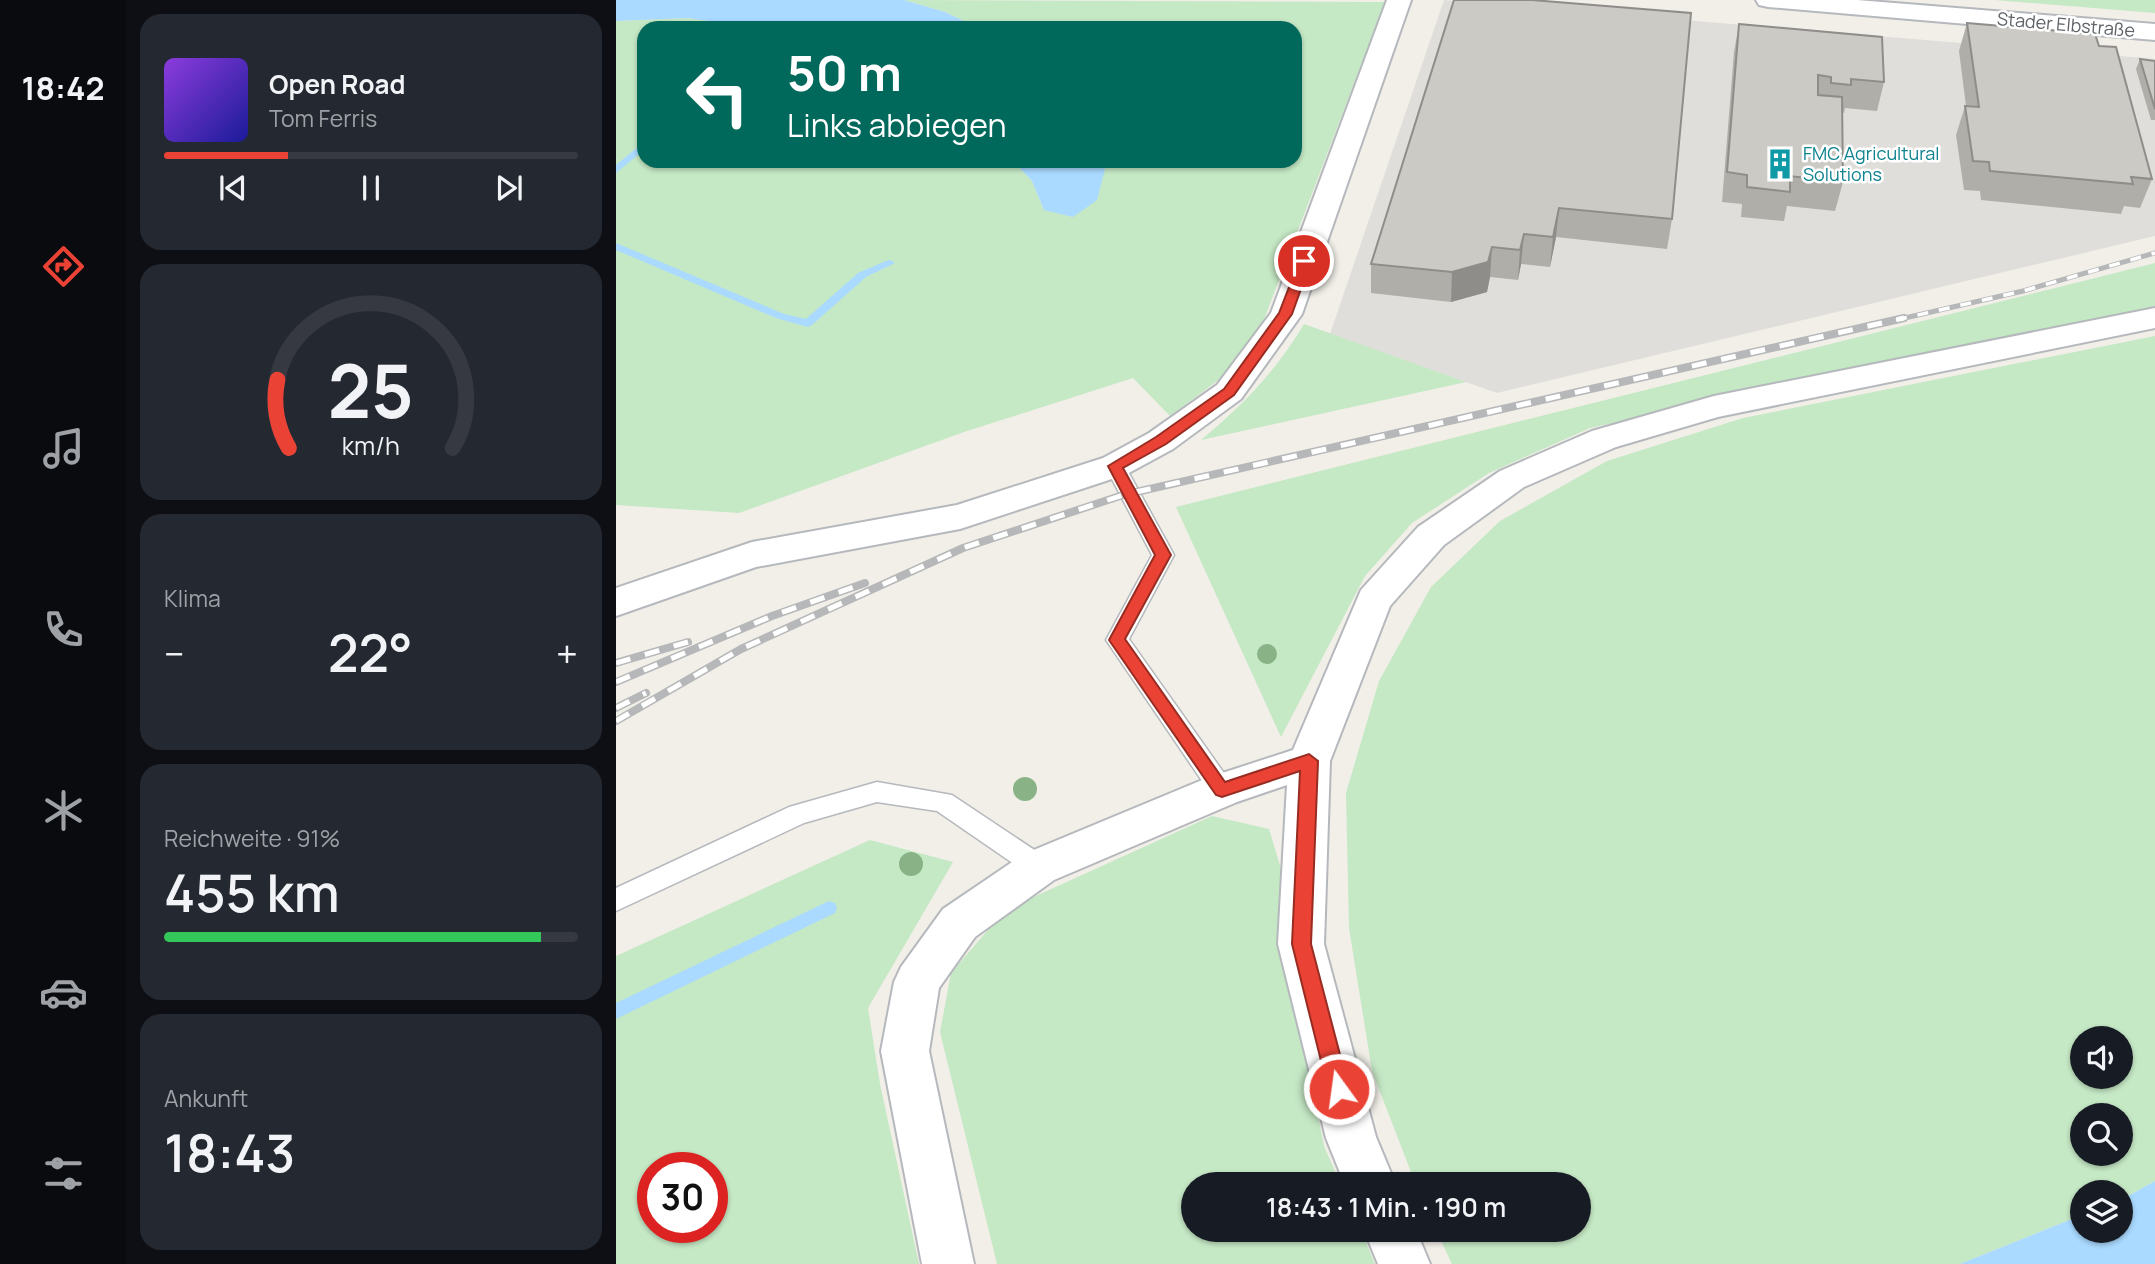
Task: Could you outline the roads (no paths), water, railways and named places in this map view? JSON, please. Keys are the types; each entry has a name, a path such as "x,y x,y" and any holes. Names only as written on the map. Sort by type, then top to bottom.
{"street":[{"path":"616,602 752,555 960,517 1115,466 1161,441 1229,392 1286,314 1399,0"},
{"name":"Stader Elbstraße","path":"1768,0 2155,32"},
{"path":"1365,1172 1351,1138 1301,944 1309,761 1374,600 1431,536 1512,480 1604,439 1714,407 2155,318"},
{"path":"947,1264 905,1051 917,982 959,923 1039,867 1222,790 1309,761"},
{"path":"1395,1242 1404,1264"}],"lane":[{"path":"1115,466 1163,555 1117,640 1222,790"},
{"path":"616,900 798,814 877,792 943,802 1039,867"}],"water":[{"path":"616,0 904,0 945,12 964,21 708,21 688,18 616,21"},
{"path":"1020,168 1105,169 1097,200 1073,217 1044,210 1032,181"},
{"path":"2155,1181 2155,1264 1960,1264 2070,1220 2070,1243 2133,1243 2133,1193"}],"waterway":[{"path":"616,170 637,151"},
{"path":"616,246 780,316 808,323 862,275 890,263"},
{"path":"616,1011 829,908"}],"railway":[{"path":"1896,320 2023,291 2155,253"},
{"path":"616,721 741,649 963,548 1123,495 1904,318"},
{"path":"616,682 772,616 865,583"},
{"path":"616,663 688,642"},
{"path":"616,708 646,693"}],"place":[{"name":"FMC Agricultural Solutions","path":"1780,164"}]}
